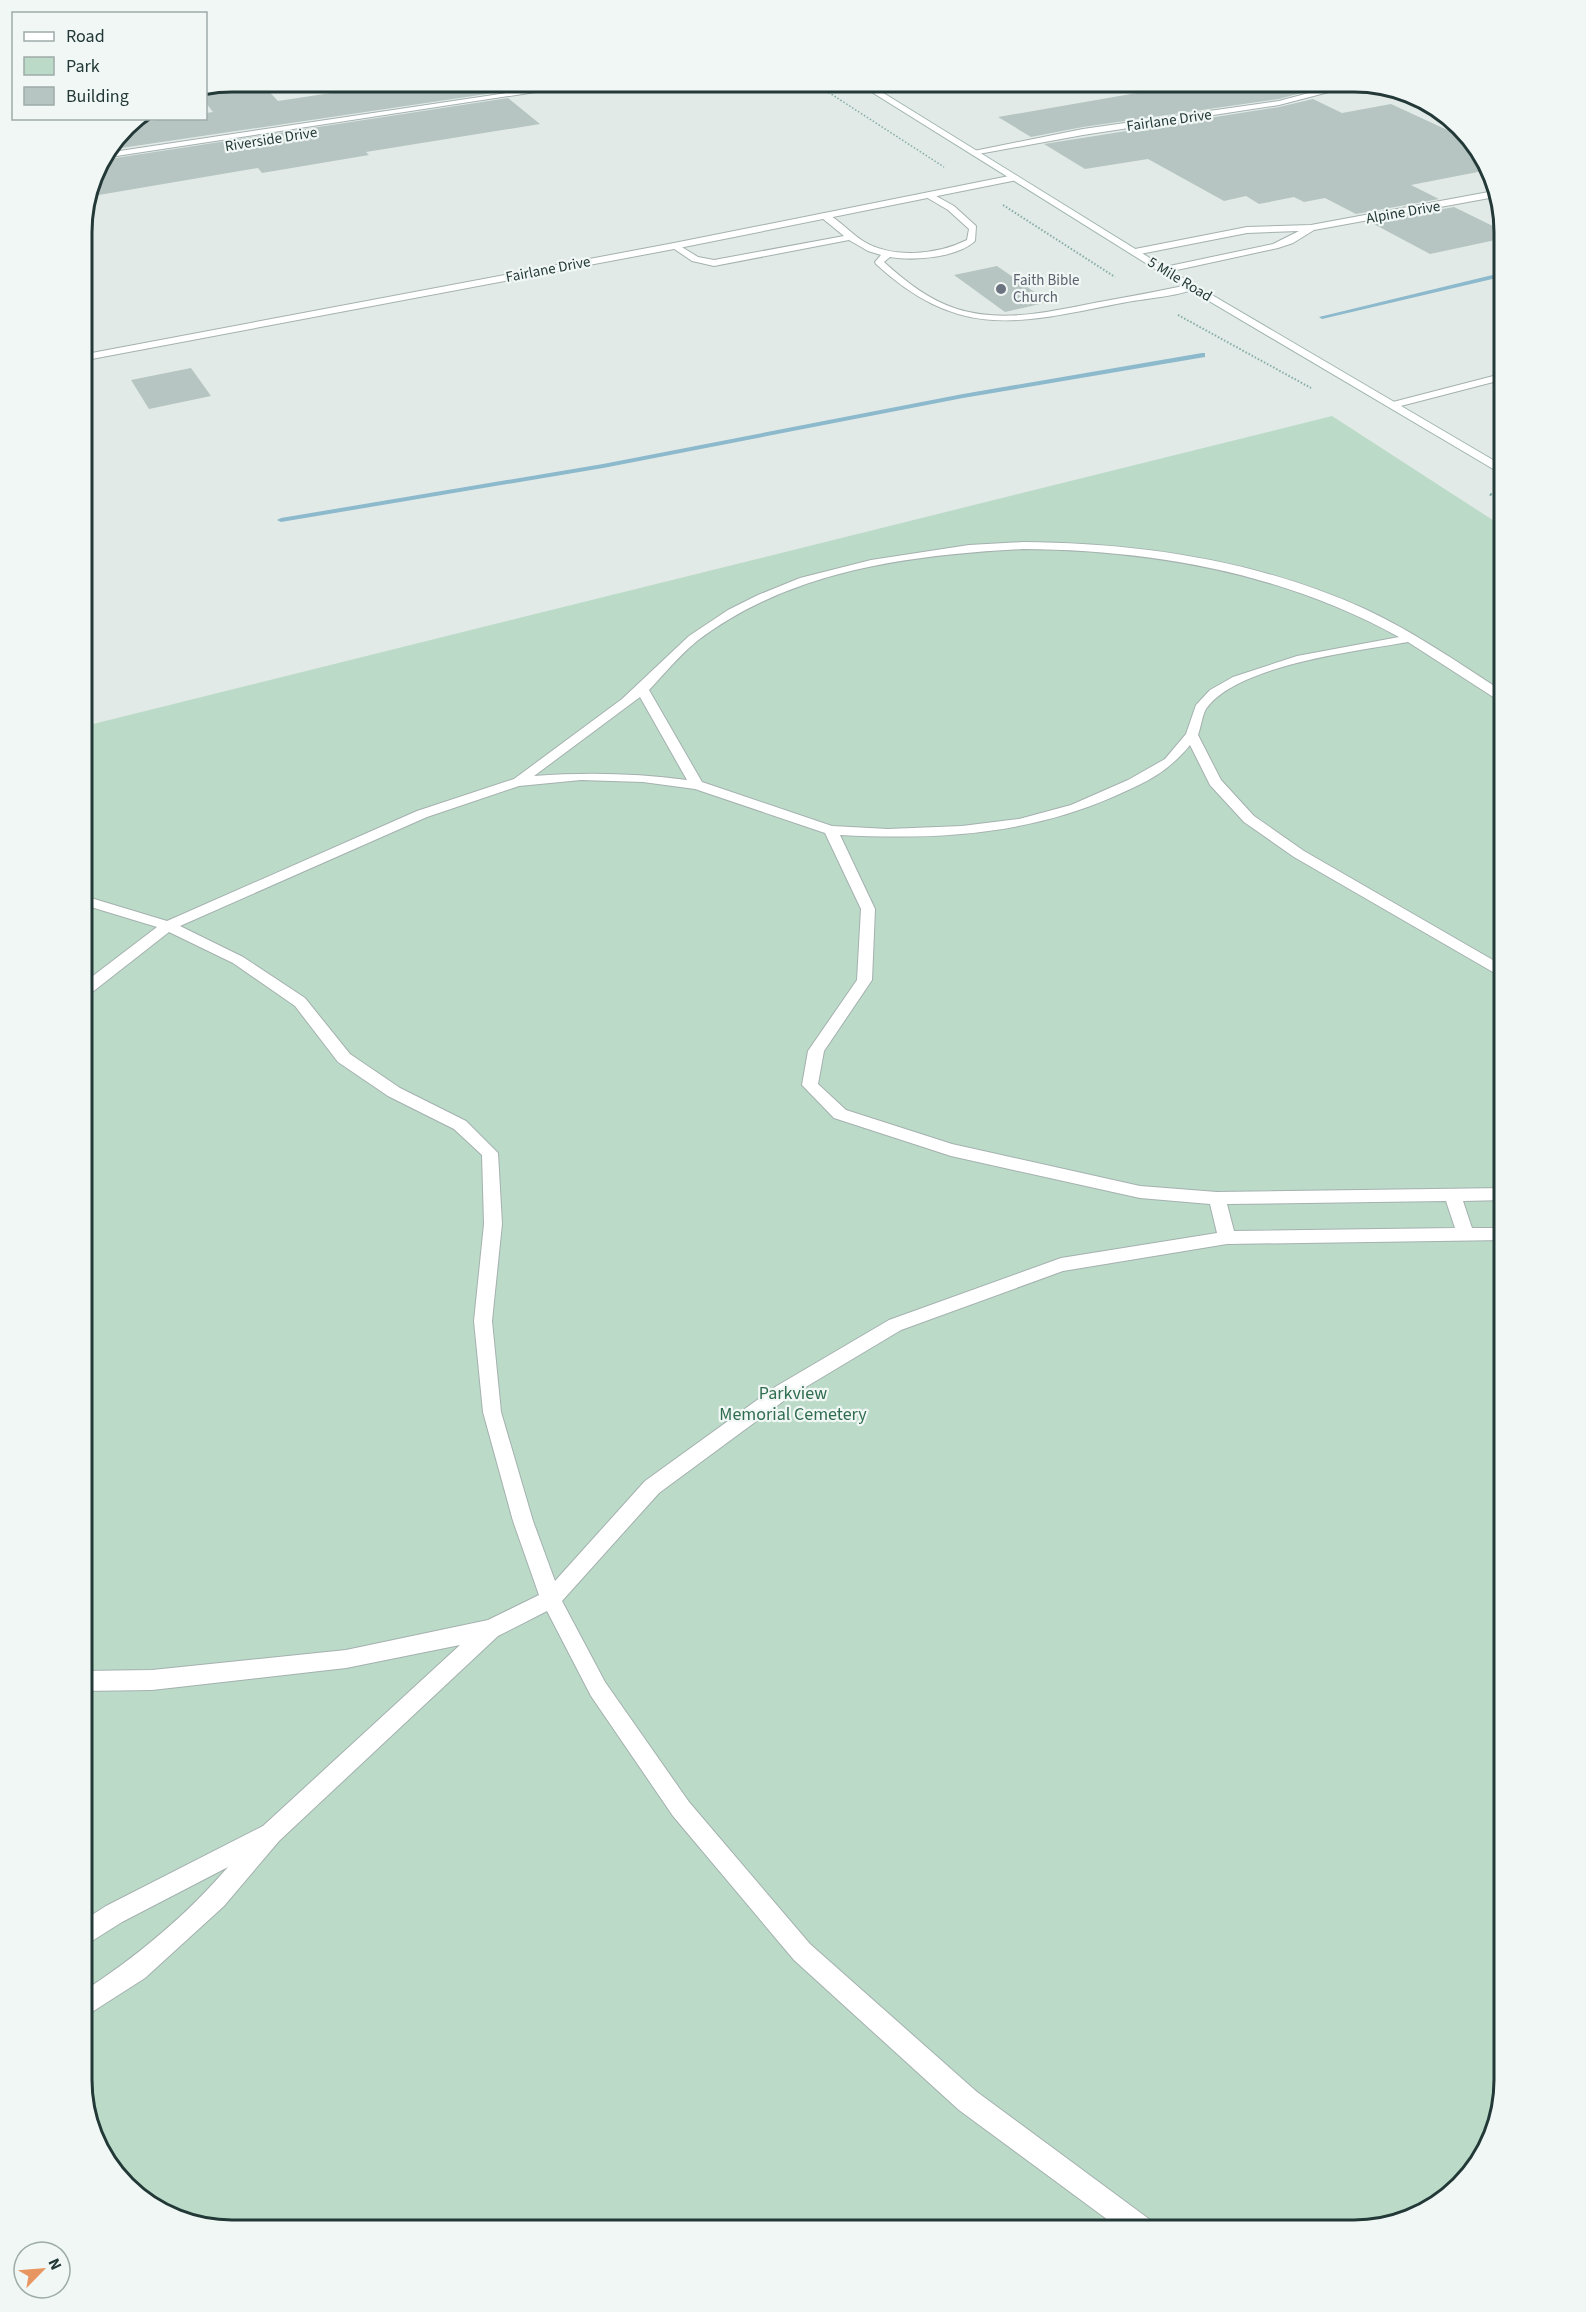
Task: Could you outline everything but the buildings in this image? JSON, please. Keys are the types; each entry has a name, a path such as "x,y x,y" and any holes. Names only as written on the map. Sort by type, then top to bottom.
{"street":[{"name":"Riverside Drive","path":"109,164 337,128 442,107 535,92"},
{"name":"5 Mile Road","path":"876,92 1163,270 1494,465"},
{"name":"Fairlane Drive","path":"973,152 1083,132 1279,103 1322,92"},
{"name":"Riverside Drive","path":"115,154 347,118 442,107"},
{"name":"Fairlane Drive","path":"92,356 674,246 1014,178"},
{"name":"Alpine Drive","path":"1135,252 1247,230 1311,228 1490,195"},
{"name":"Alpine Drive","path":"1163,270 1275,246 1290,241 1311,228"},
{"path":"1393,405 1494,379"}],"lane":[{"path":"825,216 851,237 886,256 909,256 945,251 971,241 972,228 951,208 929,195"},
{"path":"674,246 695,259 714,263 851,237"},
{"path":"886,256 879,262 885,269 904,285 929,300 955,311 996,319 1036,317 1193,287"},
{"path":"517,782 642,689 669,660 742,607 805,581 872,562 1015,544 1101,547 1170,555 1246,570 1340,603 1412,638 1494,692"},
{"path":"92,985 168,926 422,814 517,782 581,776 643,778 697,784 831,830 888,833 962,830 1020,823 1076,808 1133,783 1170,762 1192,735 1201,708 1225,684 1266,667 1412,638"},
{"path":"642,689 697,784"},
{"path":"1192,735 1215,782 1250,819 1299,854 1494,968"},
{"path":"831,830 868,909 864,980 816,1051 810,1085 840,1114 951,1150 1140,1192 1217,1198 1494,1194"},
{"path":"92,902 168,926 238,960 300,1002 344,1058 394,1092 460,1125 490,1153 493,1224 483,1321 492,1412 524,1521 551,1599 598,1689 681,1809 802,1952 968,2101 1129,2220"},
{"path":"1452,1195 1466,1234"},
{"path":"1217,1198 1227,1238"},
{"path":"92,1681 152,1680 346,1659 491,1629 551,1599 652,1487 782,1392 895,1325 1061,1265 1227,1238 1494,1234"},
{"path":"92,2000 137,1970 216,1898 271,1833 491,1629"},
{"path":"92,1929 114,1914 271,1833"}],"green space":[{"name":"Parkview Memorial Cemetery","path":"1332,416 1494,521 1494,2080 1490,2117 1484,2134 1466,2166 1440,2192 1408,2210 1391,2216 1354,2220 223,2220 195,2216 162,2202 146,2192 120,2166 102,2134 96,2117 92,2080 92,724"}],"waterway":[{"path":"1322,317 1494,277"},
{"path":"281,520 603,466 963,396 1202,355"}],"place":[{"name":"Faith Bible Church","path":"1001,289"}]}
